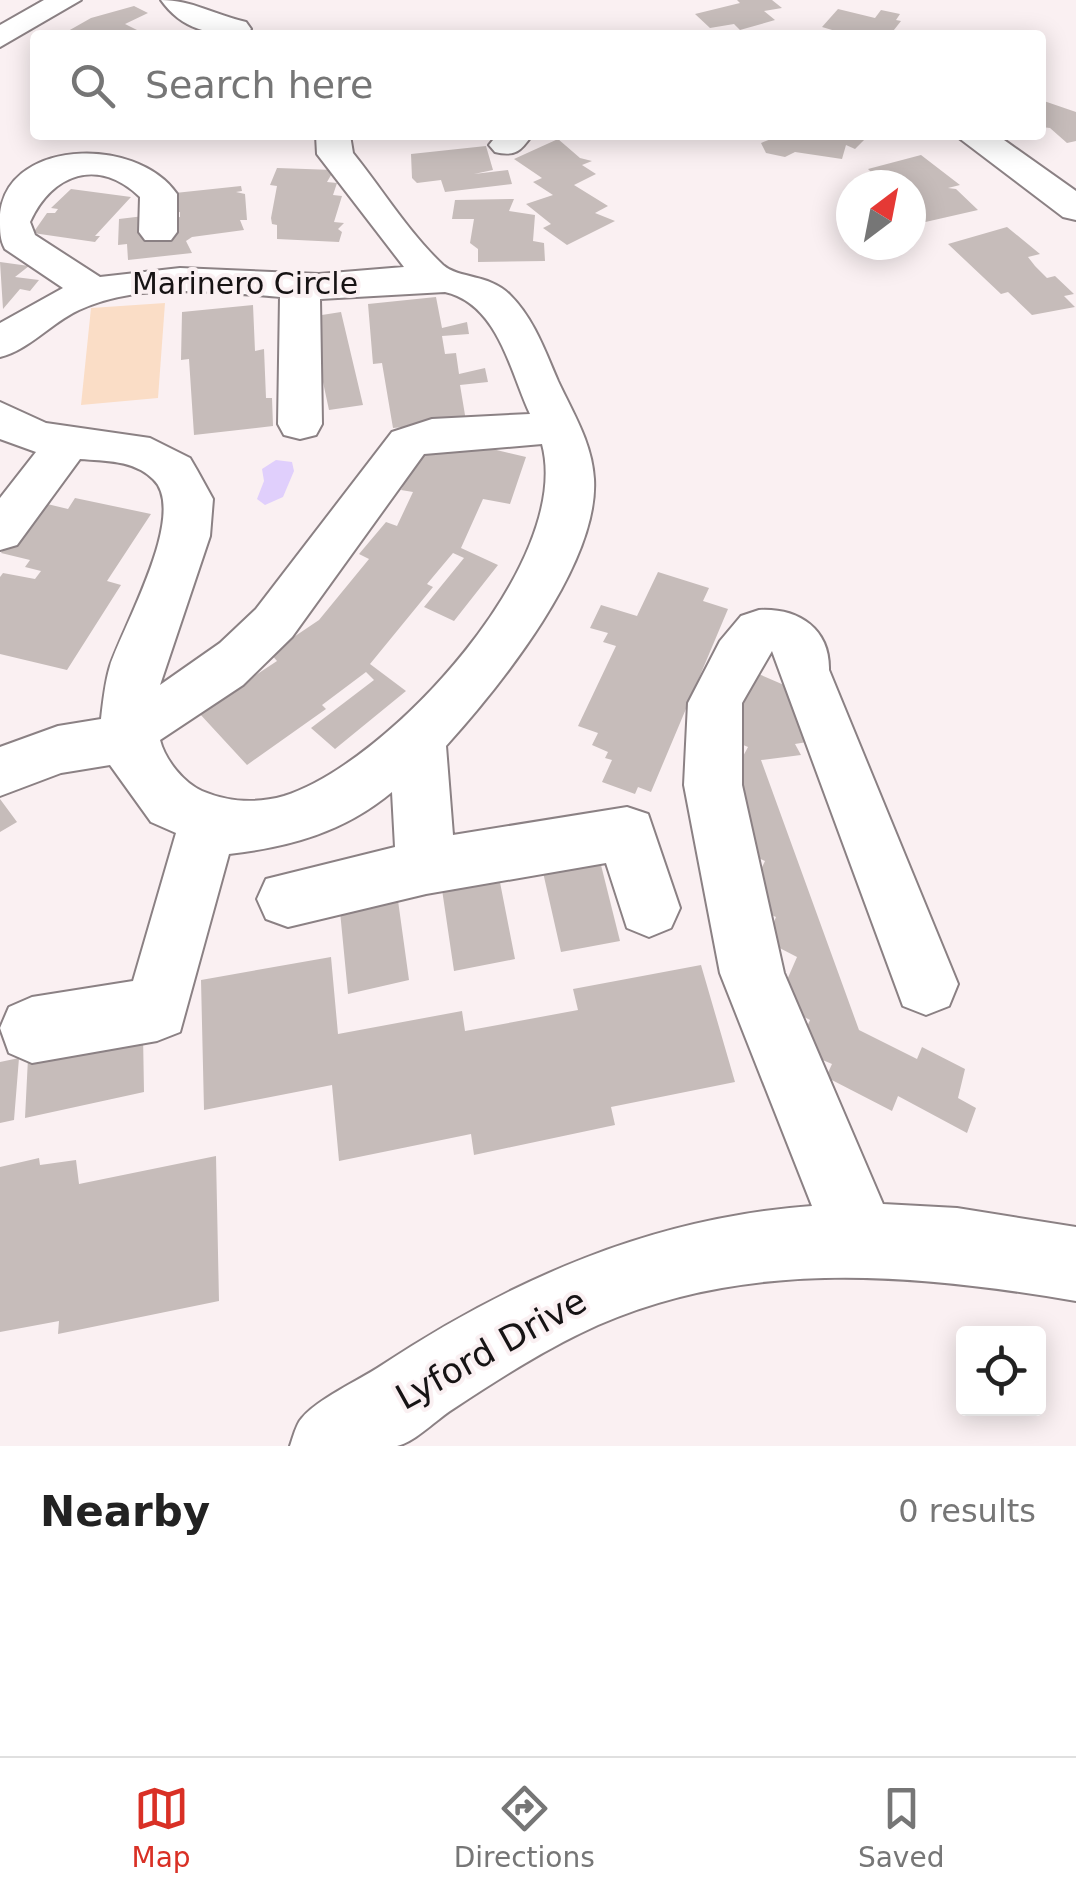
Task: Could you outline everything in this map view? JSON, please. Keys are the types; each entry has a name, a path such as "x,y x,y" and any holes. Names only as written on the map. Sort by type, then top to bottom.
{"street":[{"path":"0,38 66,0"},
{"path":"176,0 184,12 235,30"},
{"path":"334,140 335,154 434,278"},
{"path":"981,140 1012,158 1076,210"},
{"path":"92,290 19,241 10,222 17,204 38,177 73,164 101,163 146,178 159,194 158,232"},
{"name":"Marinero Circle","path":"0,344 26,320 92,290 133,280 188,278 300,286 434,278 466,284 486,294 520,335 571,456 570,501 535,594 487,662 386,766 315,810 280,825 223,831 171,804 140,769 128,695 144,636 186,541 193,511 188,489 174,470 149,455 119,447 67,444 31,435 2,421"},
{"path":"300,286 300,424"},
{"path":"0,772 58,750 132,733 229,666 254,645 295,596 408,443 432,435 559,428"},
{"path":"0,532 67,444"},
{"path":"863,1243 752,973 713,785 716,703 739,656 759,630 776,628 792,636 803,649 802,670 926,984"},
{"path":"417,736 426,867"},
{"path":"32,1030 157,1009 208,823"},
{"path":"288,899 426,867 627,834 649,908"},
{"name":"Lyford Drive","path":"330,1446 424,1381 570,1299 672,1264 778,1246 919,1241 1076,1264"}],"shaded area":[{"path":"165,303 158,398 81,405 91,308"},
{"path":"276,460 292,462 294,471 283,497 265,505 257,499 264,481 262,469"}],"building":[{"path":"737,0 772,0 782,8 764,11 775,20 740,30 734,24 710,28 695,14 740,3"},
{"path":"134,6 148,13 125,24 137,30 70,30 91,18"},
{"path":"838,9 875,18 881,10 900,14 896,20 901,21 894,30 822,27"},
{"path":"1046,102 1076,112 1076,141 1067,143 1046,128"},
{"path":"559,140 580,158 592,161 582,165 596,174 574,185 608,206 595,213 615,221 567,245 543,228 551,224 526,204 553,195 533,182 542,178 514,159"},
{"path":"864,140 855,149 846,145 842,159 795,152 785,157 766,153 761,143"},
{"path":"486,146 493,170 474,174 508,170 512,184 445,192 441,180 417,183 412,178 411,154"},
{"path":"921,155 960,185 948,188 956,189 978,210 926,222 926,170 868,169"},
{"path":"277,168 334,170 327,182 337,183 333,195 342,196 334,222 344,223 338,229 342,232 339,242 277,239 277,225 272,224 271,218 277,186 270,185"},
{"path":"241,186 242,191 236,192 245,194 247,220 240,220 244,230 192,237 186,241 192,253 128,260 127,244 118,245 119,219 144,216 144,240 175,236 172,218 180,217 180,212 173,213 175,193"},
{"path":"71,189 131,197 95,236 100,236 95,242 33,233 47,213 55,213 58,209 51,208"},
{"path":"514,199 509,211 535,215 533,241 544,243 545,261 478,262 478,249 470,243 474,219 452,219 455,200"},
{"path":"1007,227 1040,254 1028,257 1047,278 1055,276 1074,294 1064,296 1075,307 1032,315 1008,292 1001,294 948,244"},
{"path":"0,262 29,266 15,277 39,280 30,291 20,289 3,309"},
{"path":"436,297 442,328 467,322 469,334 442,336 445,354 456,353 459,374 485,368 488,382 460,385 466,421 393,428 382,363 373,364 368,304"},
{"path":"253,305 255,351 264,349 266,398 272,398 273,426 194,435 189,359 181,360 182,312"},
{"path":"341,312 363,405 329,410 309,317"},
{"path":"427,439 459,441 526,457 510,504 483,499 461,548 498,565 454,621 424,607 464,558 453,553 427,584 433,587 370,664 406,691 335,749 311,728 374,680 366,672 322,705 326,709 247,765 199,713 277,661 270,653 319,620 369,559 359,554 386,522 397,526 413,492 401,490"},
{"path":"75,498 151,514 107,581 121,585 67,670 0,654 0,577 3,573 35,579 41,571 25,567 30,560 1,553 39,502 68,509"},
{"path":"658,572 709,588 703,601 728,609 651,792 638,787 635,794 602,782 612,760 605,758 608,752 592,745 598,733 578,726 616,646 603,642 608,633 590,628 601,605 637,616"},
{"path":"754,672 791,688 813,741 795,744 801,755 761,760 859,1030 917,1059 922,1047 965,1069 958,1098 976,1108 967,1133 898,1096 892,1111 826,1077 832,1064 797,1049 810,1020 777,1003 797,957 766,941 776,917 745,903 765,861 735,848 712,814 748,747 734,741 742,718 732,713"},
{"path":"0,799 17,822 0,832"},
{"path":"597,849 620,941 561,952 540,859"},
{"path":"497,867 515,959 454,971 440,876"},
{"path":"396,886 409,980 348,994 339,901"},
{"path":"331,957 338,1034 462,1011 465,1031 578,1010 573,989 701,965 735,1082 611,1107 615,1125 474,1155 471,1134 339,1161 332,1085 204,1110 201,980"},
{"path":"143,1034 144,1092 25,1118 28,1058"},
{"path":"19,1058 14,1120 0,1123 0,1062"},
{"path":"216,1156 219,1301 58,1334 59,1321 0,1332 0,1167 39,1158 40,1165 76,1160 79,1184"}]}
